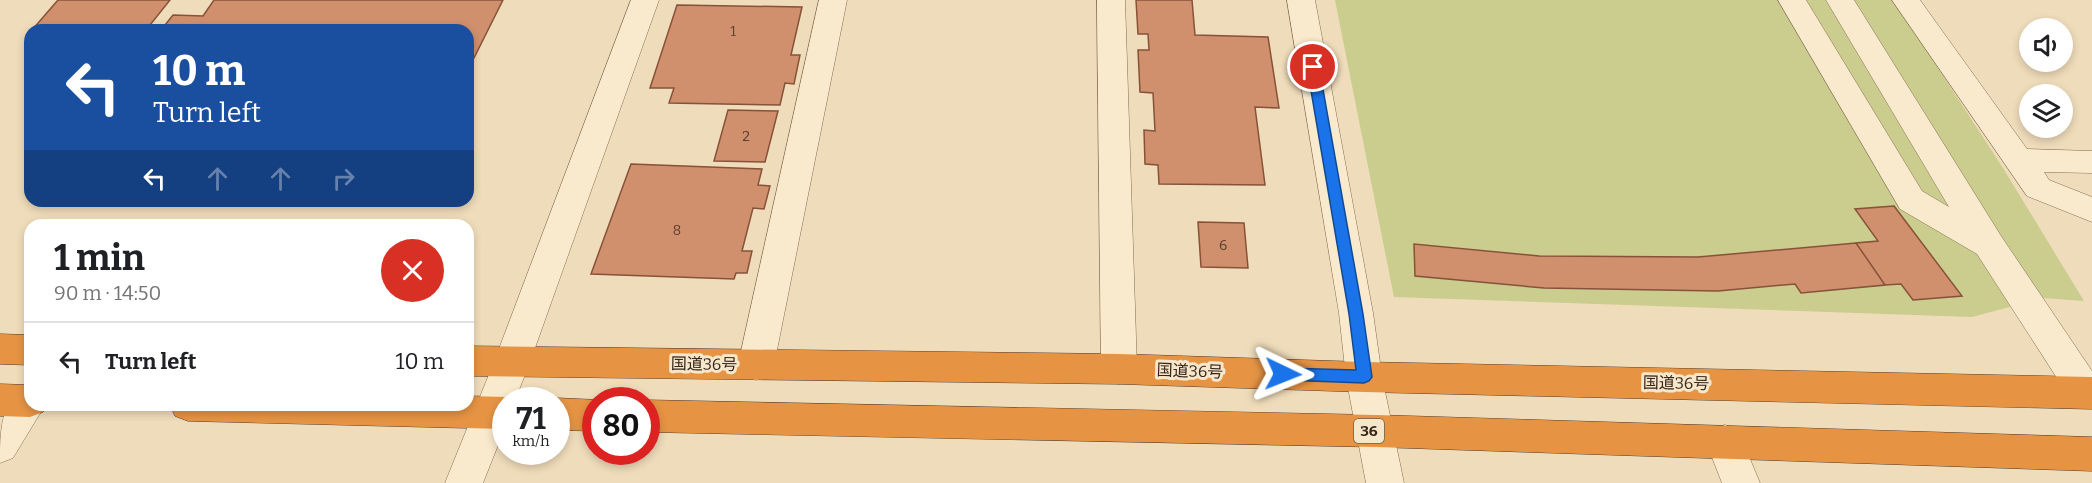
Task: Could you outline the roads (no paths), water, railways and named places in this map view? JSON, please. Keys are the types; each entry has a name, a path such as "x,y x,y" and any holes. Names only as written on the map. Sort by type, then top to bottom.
{"highway":[{"path":"0,349 24,350"},
{"name":"国道36号","path":"474,361 1119,369 1364,377 2089,392"},
{"path":"420,411 492,413"},
{"name":"36","path":"660,416 1376,431 1725,442 2089,459"}],"street":[{"path":"505,387 512,362 645,0"},
{"path":"756,365 833,0"},
{"path":"1111,0 1119,369"},
{"path":"1301,0 1356,314 1364,377 1386,483"},
{"path":"1792,0 1911,200 1989,245"},
{"path":"1840,0 1989,245 2089,392"},
{"path":"1906,0 2038,188 2092,210"},
{"path":"2019,160 2092,162"},
{"path":"0,446 20,401"},
{"path":"464,483 492,425"},
{"path":"1725,442 1741,483"}]}
